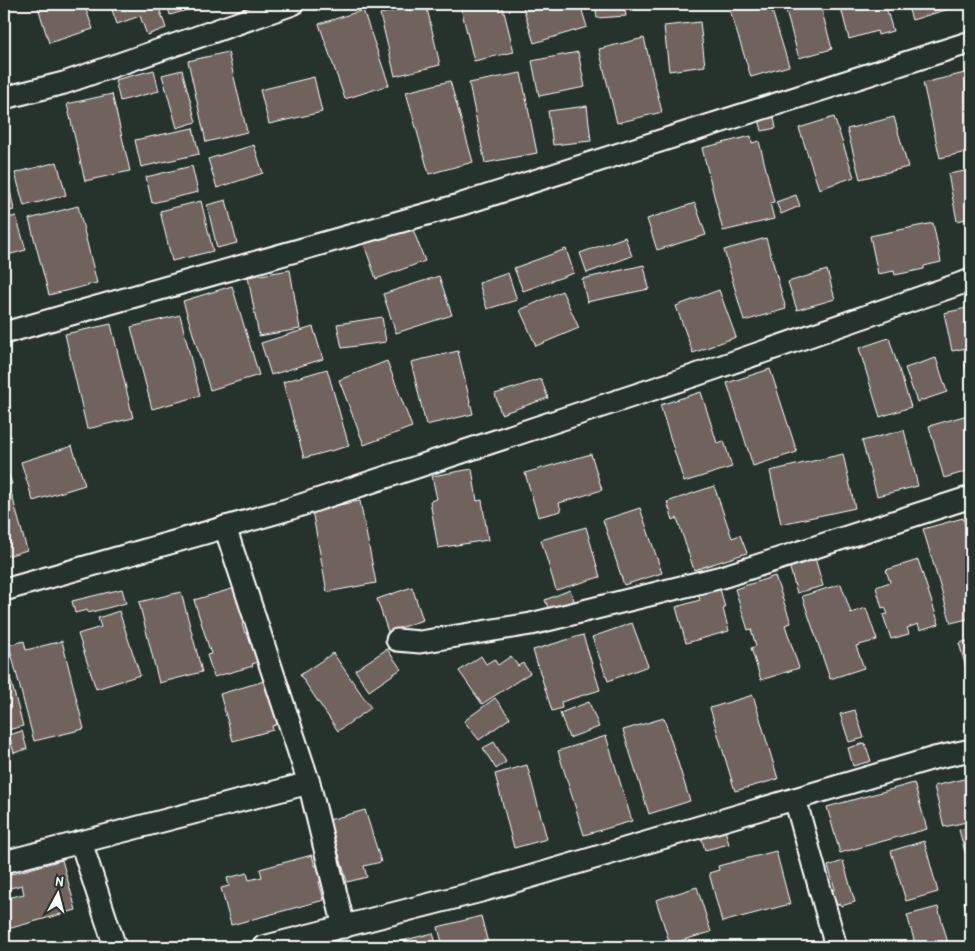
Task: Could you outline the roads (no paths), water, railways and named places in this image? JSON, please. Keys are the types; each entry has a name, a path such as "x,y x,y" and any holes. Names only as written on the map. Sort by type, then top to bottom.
{"street":[{"path":"4,98 64,83 293,4"},
{"path":"4,334 459,205 971,42"},
{"path":"4,590 286,510 686,378 971,280"},
{"path":"396,640 420,642 531,624 658,593 722,577 971,497"},
{"path":"225,527 308,784 344,926"},
{"path":"263,947 486,890 934,758 971,750"},
{"path":"4,862 308,784"},
{"path":"795,799 836,947"},
{"path":"81,842 115,947"}]}
